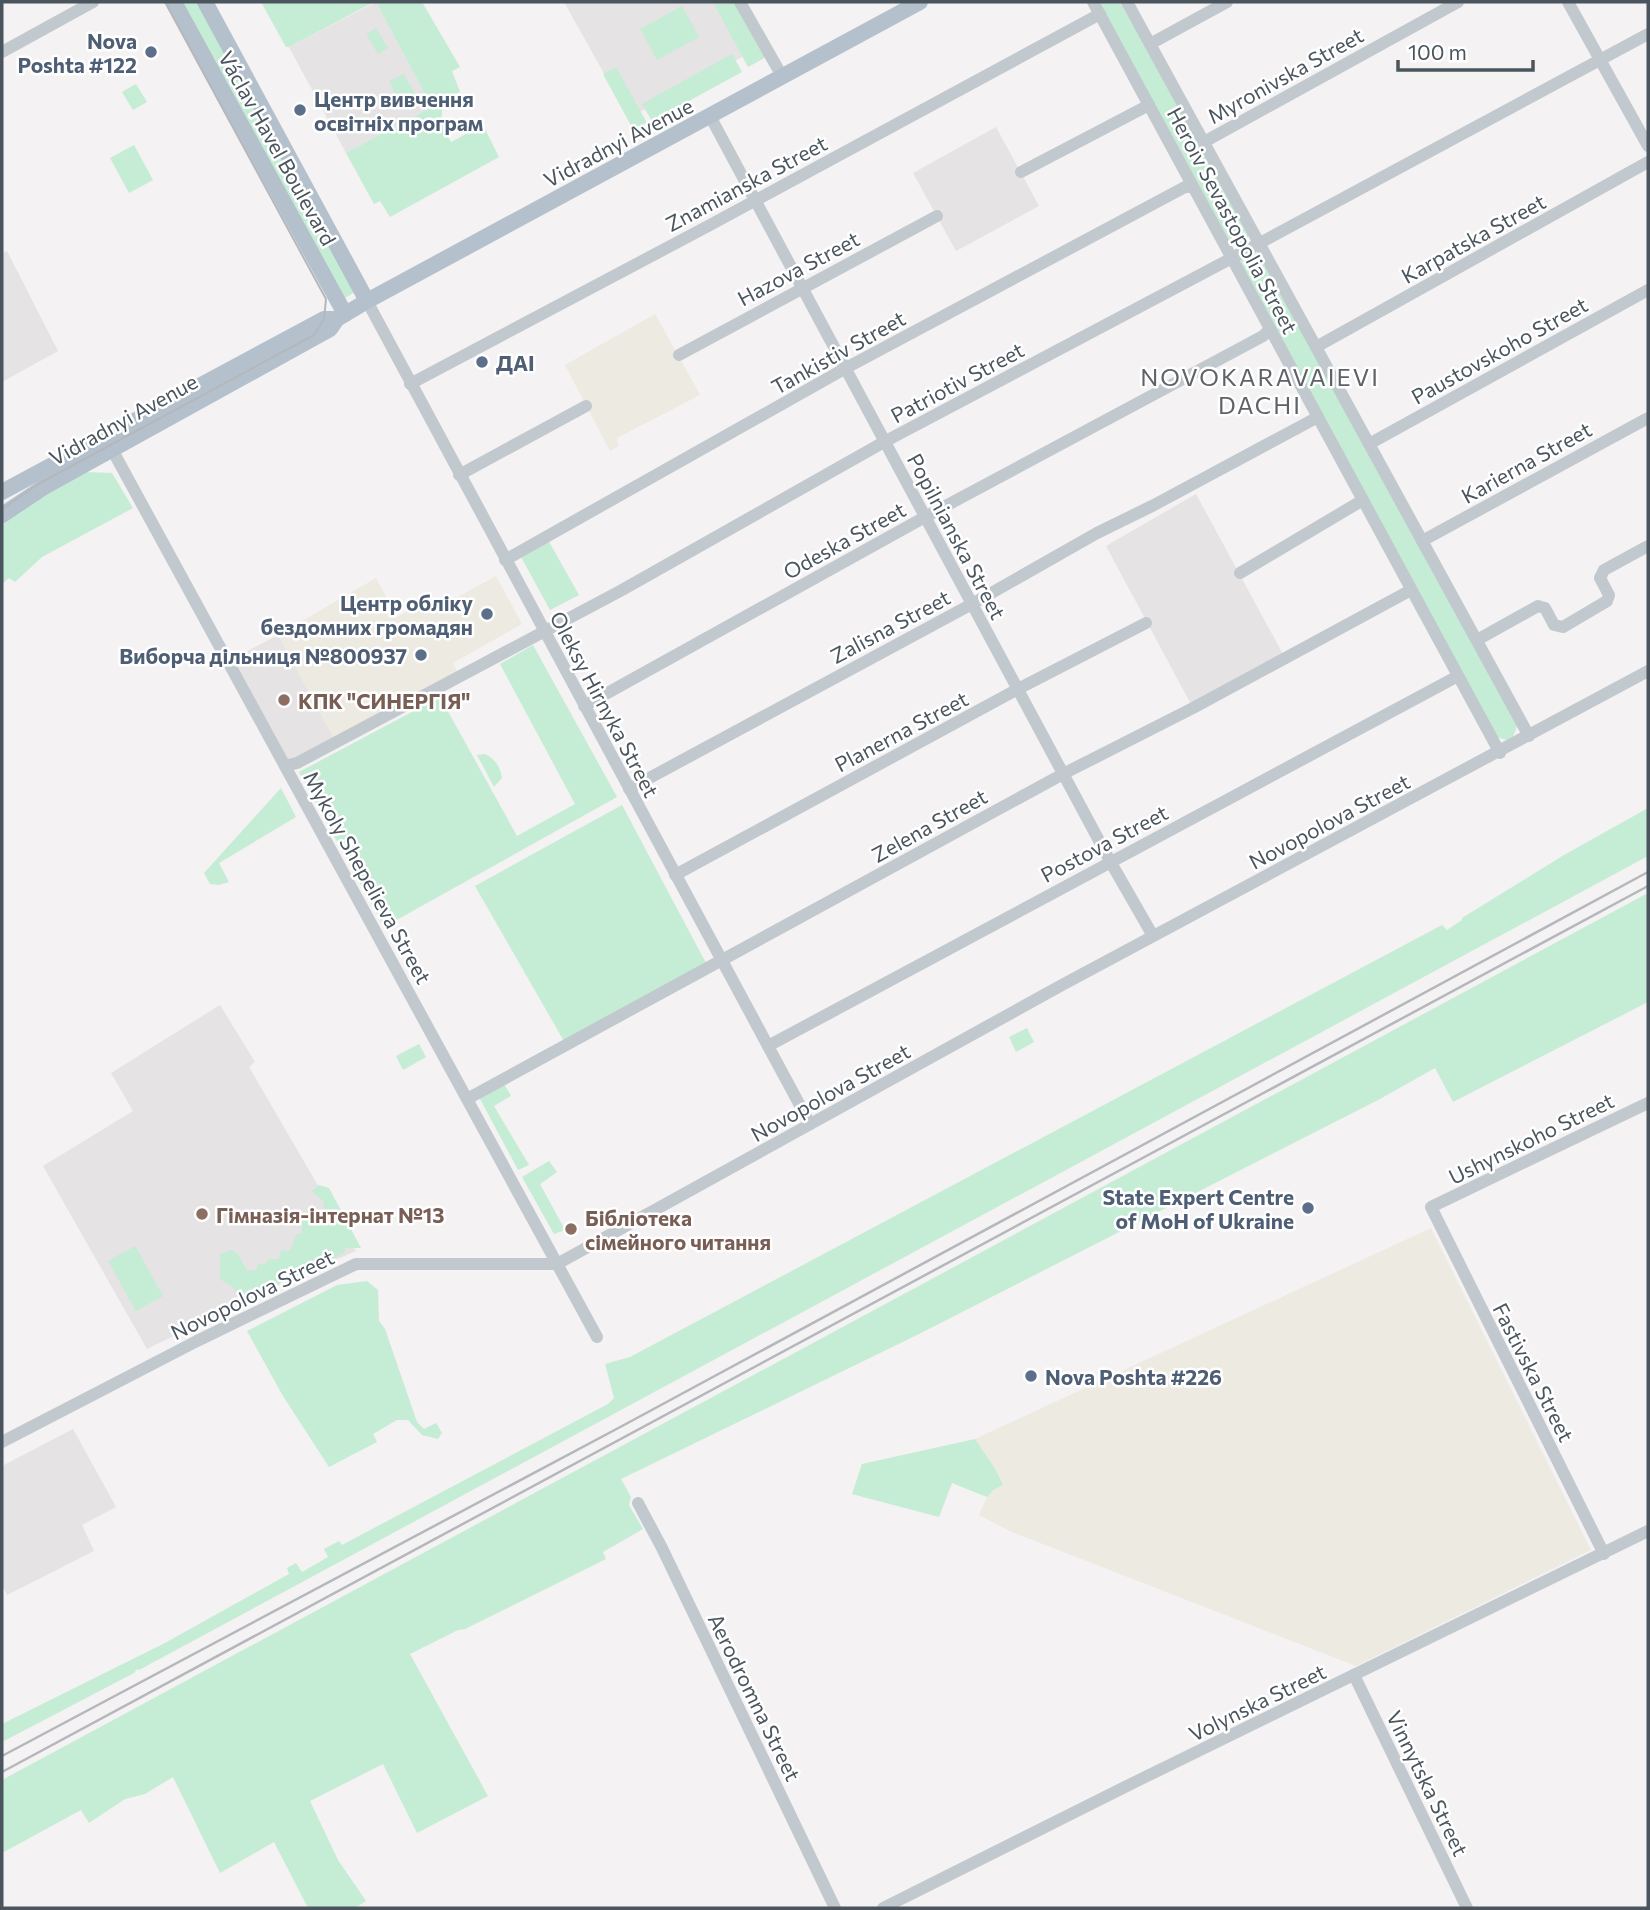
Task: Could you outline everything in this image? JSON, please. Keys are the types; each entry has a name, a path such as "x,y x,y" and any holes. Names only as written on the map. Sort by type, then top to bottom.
{"main road":[{"name":"Václav Havel Boulevard","path":"174,2 341,316"},
{"name":"Václav Havel Boulevard","path":"205,2 367,301"},
{"name":"Vidradnyi Avenue","path":"2,515 108,443 324,319 341,316 920,2"},
{"name":"Vidradnyi Avenue","path":"2,492 108,443"}],"street":[{"path":"2,52 93,2"},
{"path":"740,2 782,76"},
{"name":"Heroiv Sevastopolia Street","path":"1093,2 1500,753"},
{"name":"Heroiv Sevastopolia Street","path":"1127,2 1530,736"},
{"path":"1150,44 1227,2"},
{"name":"Myronivska Street","path":"1204,142 1458,2"},
{"path":"1568,2 1648,146"},
{"name":"Znamianska Street","path":"410,384 1100,14"},
{"name":"Patriotiv Street","path":"285,766 296,763 544,632 884,442 1648,34"},
{"path":"1021,172 1149,104"},
{"name":"Popilnianska Street","path":"710,116 1110,861 1153,936"},
{"name":"Karpatska Street","path":"1316,347 1648,162"},
{"name":"Tankistiv Street","path":"505,560 846,368 1185,187 1193,187"},
{"name":"Hazova Street","path":"678,355 937,216"},
{"name":"Paustovskoho Street","path":"1369,444 1648,290"},
{"name":"Oleksy Hirnyka Street","path":"367,301 810,1125"},
{"name":"Odeska Street","path":"584,706 925,517 1263,336 1270,329"},
{"path":"459,475 586,406"},
{"name":"Zalisna Street","path":"629,789 972,604 1097,533 1318,417"},
{"name":"Karierna Street","path":"1422,541 1648,418"},
{"name":"Mykoly Shepelieva Street","path":"108,443 597,1337"},
{"path":"1240,572 1363,500"},
{"path":"1477,640 1538,606 1545,608 1554,625 1563,627 1607,601 1609,595 1600,578 1604,570 1648,546"},
{"name":"Zelena Street","path":"467,1098 1063,774 1193,708 1411,590"},
{"name":"Planerna Street","path":"675,875 1146,623"},
{"name":"Novopolova Street","path":"2,1442 179,1350 356,1264 557,1264 1153,936 1500,753 1648,671"},
{"name":"Postova Street","path":"768,1046 1458,677"},
{"name":"Ushynskoho Street","path":"1431,1207 1648,1103"},
{"name":"Fastivska Street","path":"1431,1207 1604,1553"},
{"name":"Aerodromna Street","path":"638,1503 835,1908"},
{"name":"Volynska Street","path":"883,1908 1648,1531"},
{"name":"Vinnytska Street","path":"1354,1675 1467,1908"}],"shaded area":[{"path":"376,2 432,107 346,153 289,47"},
{"path":"564,2 736,2 761,47 629,118"},
{"path":"996,127 1039,206 956,251 913,173"},
{"path":"7,251 58,351 2,382 2,253"},
{"path":"655,314 700,395 617,438 619,446 610,451 565,365"},
{"path":"1196,494 1285,658 1193,708 1106,546"},
{"path":"496,576 522,624 453,663 458,673 335,740 278,635 376,578 397,617 432,598 438,608"},
{"name":"КПК \"СИНЕРГІЯ\"","path":"278,635 335,740 290,760 285,757 234,661 238,656"},
{"name":"Гімназія-інтернат №13","path":"220,1005 255,1062 249,1067 356,1251 274,1287 147,1349 43,1166 133,1111 111,1073"},
{"path":"1431,1228 1591,1550 1356,1666 1012,1532 979,1515 993,1490 994,1467 975,1439"},
{"path":"73,1429 116,1507 82,1525 94,1551 7,1595 2,1585 2,1466"}],"green space":[{"path":"181,2 201,2 355,292 345,298"},
{"path":"261,2 374,2 286,47"},
{"path":"376,2 422,2 460,67 452,71 460,92 443,101 441,123 451,142 483,125 499,157 390,217 380,201 374,204 346,153 432,107"},
{"path":"713,2 738,2 768,56 748,67"},
{"path":"1095,2 1120,2 1248,231 1248,239 1242,245 1230,245"},
{"path":"682,6 699,37 657,60 640,29"},
{"path":"376,28 388,48 378,54 366,34"},
{"path":"732,54 742,72 652,121 642,104"},
{"path":"616,67 647,123 634,131 603,74"},
{"path":"404,74 415,94 400,102 389,81"},
{"path":"136,84 147,102 133,110 122,92"},
{"path":"134,145 153,180 129,193 110,158"},
{"path":"1255,252 1259,253 1517,726 1513,737 1507,740 1496,737 1240,263 1241,259"},
{"path":"84,472 112,473 133,508 42,557 15,582 9,578 2,584 2,521"},
{"path":"548,540 579,595 550,610 520,555"},
{"path":"533,645 617,797 384,927 299,772 440,697 517,836 575,804 500,664"},
{"path":"485,754 496,763 501,774 502,778 494,787 477,755"},
{"path":"281,788 296,817 219,863 229,882 210,884 204,873"},
{"path":"622,805 707,965 565,1043 475,886"},
{"path":"1648,808 1648,856 2,1742 2,1724 165,1643 289,1574 287,1568 296,1563 302,1572 328,1557 324,1549 339,1541 342,1545 608,1404 614,1398 605,1364 630,1357 1442,925 1447,930 1564,855"},
{"path":"1648,893 1648,1002 1453,1102 1435,1068 1380,1099 919,1334 621,1479 631,1497 629,1505 643,1529 603,1552 606,1559 410,1654 488,1796 417,1833 383,1764 310,1801 338,1860 366,1901 355,1908 308,1908 274,1842 220,1873 173,1777 145,1794 125,1799 89,1823 81,1810 2,1853 2,1780"},
{"path":"1027,1028 1034,1042 1016,1052 1009,1037"},
{"path":"419,1044 426,1057 403,1070 396,1056"},
{"path":"504,1084 511,1096 494,1106 529,1165 518,1170 479,1097"},
{"path":"549,1161 557,1172 540,1184 565,1230 554,1234 522,1177"},
{"path":"319,1185 329,1188 361,1248 345,1248 344,1253 243,1301 239,1299 234,1288 220,1279 220,1254 232,1250 238,1254 247,1271 256,1270 258,1264 265,1264 269,1259 279,1259 281,1250 290,1251 296,1235 302,1233 302,1215 312,1208 323,1213 324,1202 312,1191"},
{"path":"135,1246 163,1296 136,1311 108,1261"},
{"path":"367,1281 378,1290 379,1321 385,1329 417,1422 424,1429 436,1423 442,1433 438,1439 422,1435 408,1420 397,1420 373,1434 377,1442 329,1467 283,1396 247,1331 337,1285"},
{"path":"975,1439 1003,1485 987,1497 952,1483 939,1517 852,1494 862,1464"}],"tram line":[{"path":"2,509 40,483 314,335 324,319 326,299 165,2"}],"railway":[{"path":"2,1756 624,1425 1648,872"},
{"path":"2,1772 1648,886"}],"place":[{"name":"Nova Poshta #122","path":"151,52"},
{"name":"Центр вивчення освітніх програм","path":"300,110"},
{"name":"ДАІ","path":"482,362"},
{"name":"Центр обліку бездомних громадян","path":"487,614"},
{"name":"Виборча дільниця №800937","path":"421,655"},
{"name":"КПК \"СИНЕРГІЯ\"","path":"284,700"},
{"name":"State Expert Centre of MoH of Ukraine","path":"1308,1208"},
{"name":"Гімназія-інтернат №13","path":"202,1214"},
{"name":"Бібліотека сімейного читання","path":"571,1229"},
{"name":"Nova Poshta #226","path":"1031,1376"}],"district":[{"name":"NOVOKARAVAIEVI DACHI","path":"1260,390"}]}
